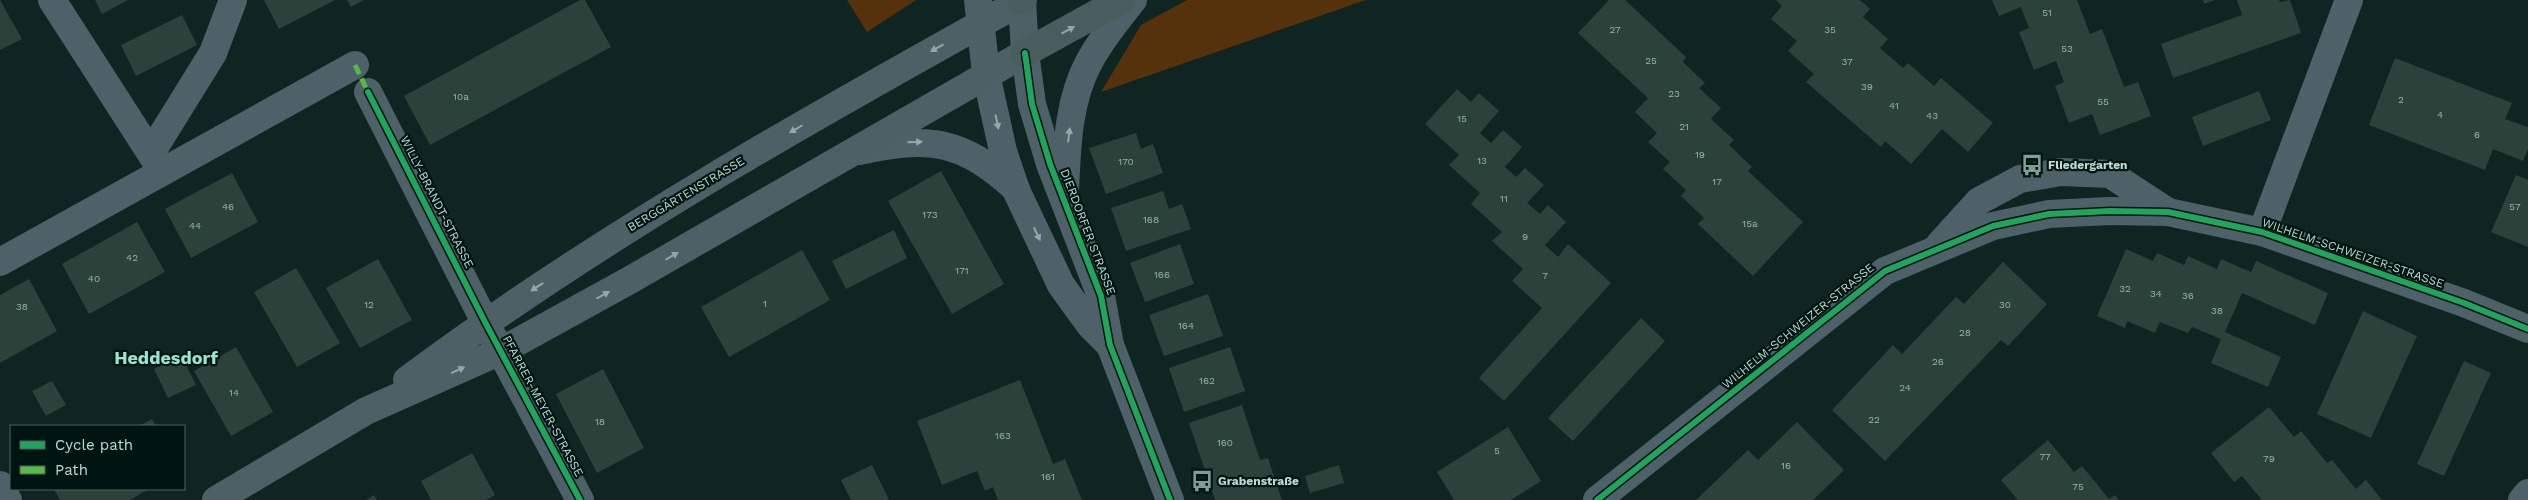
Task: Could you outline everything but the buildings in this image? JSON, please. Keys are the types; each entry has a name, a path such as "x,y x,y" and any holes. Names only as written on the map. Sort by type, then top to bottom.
{"highway":[{"path":"1025,53 1122,0"}],"main road":[{"name":"DIERDORFER STRASSE","path":"1022,0 1025,53"},
{"name":"BERGGÄRTENSTRASSE","path":"216,500 366,411 485,322 637,222 978,12 1022,0"},
{"name":"DIERDORFER STRASSE","path":"978,12 986,74"},
{"name":"BERGGÄRTENSTRASSE","path":"366,411 500,350 630,280 1025,53"}],"street":[{"path":"52,0 157,162"},
{"path":"157,162 213,53 233,0"},
{"path":"1064,201 1070,127 1081,80 1099,45 1133,0"},
{"path":"2262,232 2350,0"},
{"name":"DIERDORFER STRASSE","path":"1025,53 1032,104 1050,164 1101,296 1110,345 1170,500"},
{"path":"0,262 157,162 354,65"},
{"name":"DIERDORFER STRASSE","path":"986,74 1003,151 1016,190 1061,285 1080,313 1110,345"},
{"name":"WILLY-BRANDT-STRASSE","path":"368,92 485,322"},
{"path":"850,153 897,143 922,141 955,148 996,171 1016,190"},
{"path":"1936,249 1979,201 2020,179 2061,172 2110,174 2168,212"},
{"name":"WILHELM-SCHWEIZER-STRASSE","path":"1598,500 1885,271 1993,226 2049,214 2110,211 2168,212 2262,232 2464,303 2528,329"},
{"name":"PFARRER-MEYER-STRASSE","path":"485,322 580,500"},
{"path":"0,485 8,500"},
{"path":"2522,500 2528,493"}],"shaded area":[{"path":"847,0 916,0 867,32"},
{"path":"1187,0 1366,0 1101,92 1141,25"}],"marked path":[{"path":"355,65 368,92"}],"cycle path":[{"path":"1025,53 1032,104 1050,164 1101,296 1110,345 1170,500"},
{"path":"368,92 485,322 580,500"},
{"path":"1597,500 1885,271 1993,226 2049,214 2110,211 2168,212 2262,232 2464,303 2528,329"}],"place":[{"name":"Fliedergarten","path":"2032,165"},
{"name":"Grabenstraße","path":"1202,481"}],"district":[{"name":"Heddesdorf","path":"166,358"}]}
